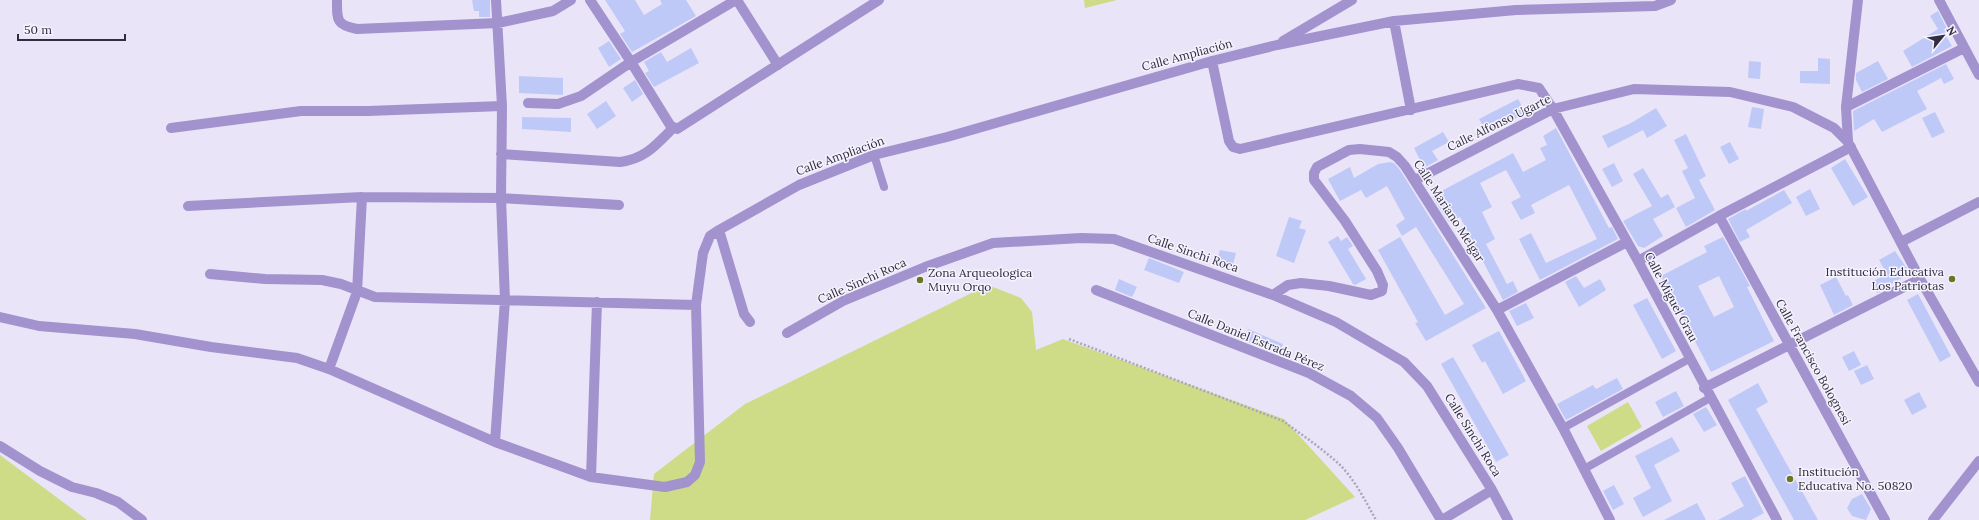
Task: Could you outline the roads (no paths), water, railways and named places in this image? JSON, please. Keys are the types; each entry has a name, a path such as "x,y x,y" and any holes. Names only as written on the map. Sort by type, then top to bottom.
{"street":[{"path":"337,0 338,19 340,23 344,26 357,29 498,23 553,11 571,0"},
{"path":"495,442 505,300 501,198 502,106 496,0"},
{"path":"590,0 632,62 673,128"},
{"path":"528,103 558,104 581,96 632,62 737,0 778,65"},
{"path":"501,154 620,162 633,161 643,156 673,128 677,129 879,0"},
{"path":"1277,45 1352,0"},
{"name":"Calle Ampliación","path":"0,317 39,326 135,334 211,347 297,358 329,369 495,442 591,478 665,487 687,482 695,475 700,462 696,306 703,253 710,236 729,223 799,185 874,155 1048,109 1212,61 1277,45 1394,21 1516,10 1655,6 1671,0"},
{"path":"1858,0 1846,107 1850,144 1920,279 1977,376"},
{"path":"1939,0 1979,75"},
{"path":"1212,61 1229,141 1233,147 1240,149 1411,110 1394,21"},
{"path":"1846,107 1964,48"},
{"name":"Calle Miguel Grau","path":"1411,110 1518,84 1539,88 1553,109 1638,261 1704,388 1777,520"},
{"name":"Calle Alfonso Ugarte","path":"1414,180 1553,109 1634,89 1730,92 1793,107 1834,128 1850,144"},
{"path":"171,128 301,111 368,111 502,106"},
{"path":"1638,261 1850,144"},
{"name":"Calle Mariano Melgar","path":"1273,295 1288,285 1301,282 1371,295 1382,291 1383,286 1377,270 1345,221 1314,180 1314,173 1317,168 1349,150 1360,149 1384,151 1397,157 1414,180 1496,310 1563,428 1610,520"},
{"path":"329,369 358,292 362,197"},
{"path":"188,206 362,197 501,198 619,205"},
{"path":"1901,242 1979,202"},
{"name":"Calle Francisco Bolognesi","path":"1719,216 1788,345 1885,520"},
{"path":"719,230 744,314 750,322"},
{"name":"Calle Sinchi Roca","path":"787,333 843,301 924,267 992,243 1081,238 1114,239 1273,295 1336,322 1404,362 1427,386 1492,490 1508,520"},
{"path":"1496,310 1627,242"},
{"path":"210,274 265,279 322,280 341,284 358,292 375,297 597,302 696,306"},
{"path":"1704,388 1920,279"},
{"name":"Calle Daniel Estrada Pérez","path":"1096,290 1309,373 1351,396 1377,418 1398,448 1442,520"},
{"path":"591,478 597,302"},
{"path":"0,446 40,471 72,487 96,493 118,502 142,520"},
{"path":"1933,520 1979,461"},
{"path":"1442,520 1492,490"}],"lane":[{"path":"874,155 884,187"},
{"path":"1563,428 1689,359"},
{"path":"1584,469 1710,398"}],"place":[{"name":"Institución Educativa Los Patriotas","path":"1952,279"},
{"name":"Zona Arqueologica Muyu Orqo","path":"920,280"},
{"name":"Institución Educativa No. 50820","path":"1790,479"}]}
